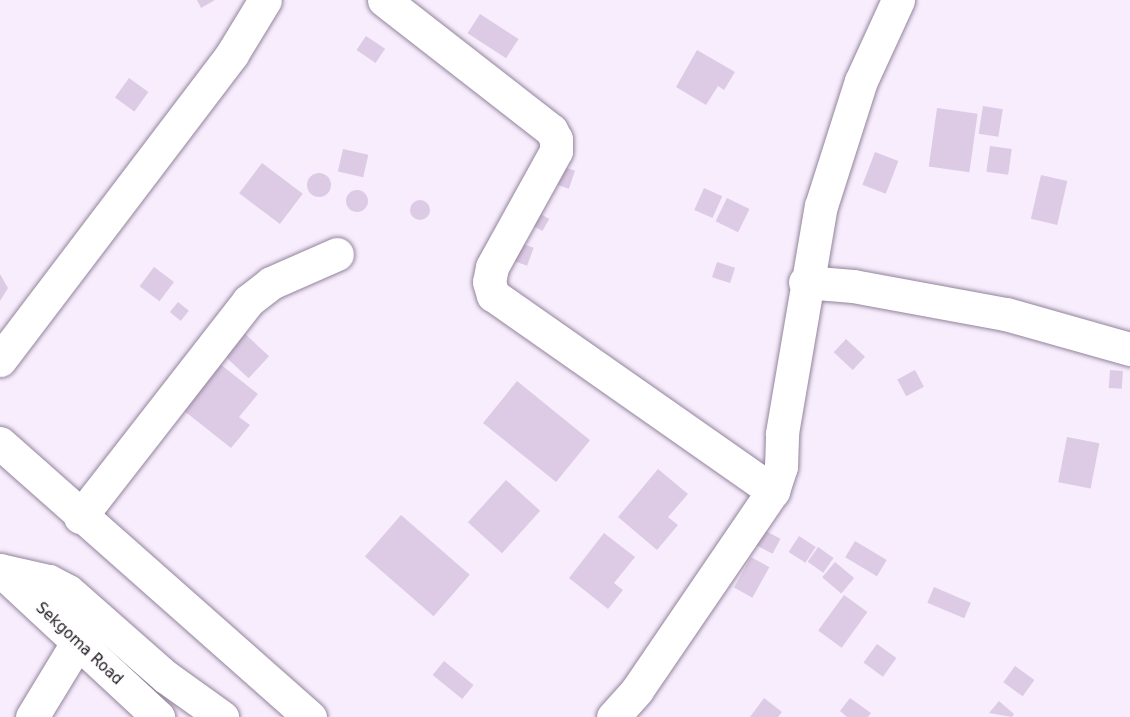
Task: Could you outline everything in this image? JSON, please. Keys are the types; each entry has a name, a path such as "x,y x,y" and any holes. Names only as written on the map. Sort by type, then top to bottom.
{"main road":[{"path":"0,360 232,54 265,0"},
{"path":"384,0 551,130 556,139 556,151 492,267 489,282 493,295 773,491"},
{"path":"613,717 637,690 773,491 781,467 782,433 805,282 821,206 861,81 898,0"},
{"path":"80,517 248,301 271,283 337,255"},
{"path":"805,282 853,286 1006,314 1130,349"},
{"path":"0,443 80,517 310,717"},
{"path":"0,570 49,581 68,591 166,677 222,717"},
{"name":"Sekgoma Road","path":"0,570 158,717"},
{"path":"32,717 77,643"}],"building":[{"path":"197,0 215,0 201,8"},
{"path":"480,14 519,39 506,58 467,33"},
{"path":"366,36 385,49 376,63 356,50"},
{"path":"697,50 735,72 724,90 718,86 706,105 676,87"},
{"path":"129,78 148,92 134,112 115,97"},
{"path":"983,106 1003,109 998,137 979,134"},
{"path":"937,108 978,114 969,172 929,166"},
{"path":"990,146 1012,149 1008,175 986,172"},
{"path":"343,149 368,155 363,177 338,171"},
{"path":"875,152 898,161 886,194 862,185"},
{"path":"262,163 303,194 280,224 239,193"},
{"path":"558,165 575,171 569,189 552,183"},
{"path":"319,173 324,174 330,180 330,190 324,196 319,197 314,196 308,190 307,185 308,180 314,174"},
{"path":"1041,175 1067,181 1057,225 1031,219"},
{"path":"704,188 722,196 713,218 694,210"},
{"path":"353,190 361,190 368,197 368,205 361,212 353,212 346,205 346,197"},
{"path":"727,198 749,209 738,232 716,221"},
{"path":"416,200 424,200 430,206 430,214 424,220 416,220 410,214 410,206"},
{"path":"532,209 549,219 542,231 525,221"},
{"path":"512,240 534,248 527,266 506,258"},
{"path":"717,262 735,268 730,283 712,277"},
{"path":"154,267 174,282 160,301 140,286"},
{"path":"0,274 8,288 0,301"},
{"path":"178,302 189,311 181,321 170,312"},
{"path":"242,331 269,356 249,378 222,353"},
{"path":"846,339 865,357 853,370 834,352"},
{"path":"215,360 258,394 239,417 250,425 231,448 178,406"},
{"path":"915,370 924,387 906,396 897,379"},
{"path":"1110,370 1123,371 1122,389 1109,388"},
{"path":"517,381 590,440 556,482 483,423"},
{"path":"1067,437 1099,443 1091,488 1058,482"},
{"path":"658,469 688,494 668,517 678,525 657,550 618,517"},
{"path":"506,480 540,511 502,553 468,522"},
{"path":"401,515 470,575 434,616 365,557"},
{"path":"762,529 781,539 773,554 754,544"},
{"path":"604,533 635,557 614,583 623,590 608,609 569,578"},
{"path":"799,536 816,547 805,563 789,552"},
{"path":"855,541 887,560 877,576 845,557"},
{"path":"818,547 834,558 823,573 808,562"},
{"path":"751,557 769,567 752,598 734,588"},
{"path":"835,562 854,578 841,593 822,577"},
{"path":"934,587 971,603 964,618 927,603"},
{"path":"844,595 867,612 842,648 818,631"},
{"path":"877,644 896,658 883,677 863,663"},
{"path":"444,661 474,685 462,699 433,675"},
{"path":"1015,666 1034,680 1023,696 1003,682"},
{"path":"764,698 782,712 778,717 750,717"},
{"path":"850,698 871,713 868,717 847,717 840,711"},
{"path":"999,701 1014,714 1012,717 989,713"}]}
